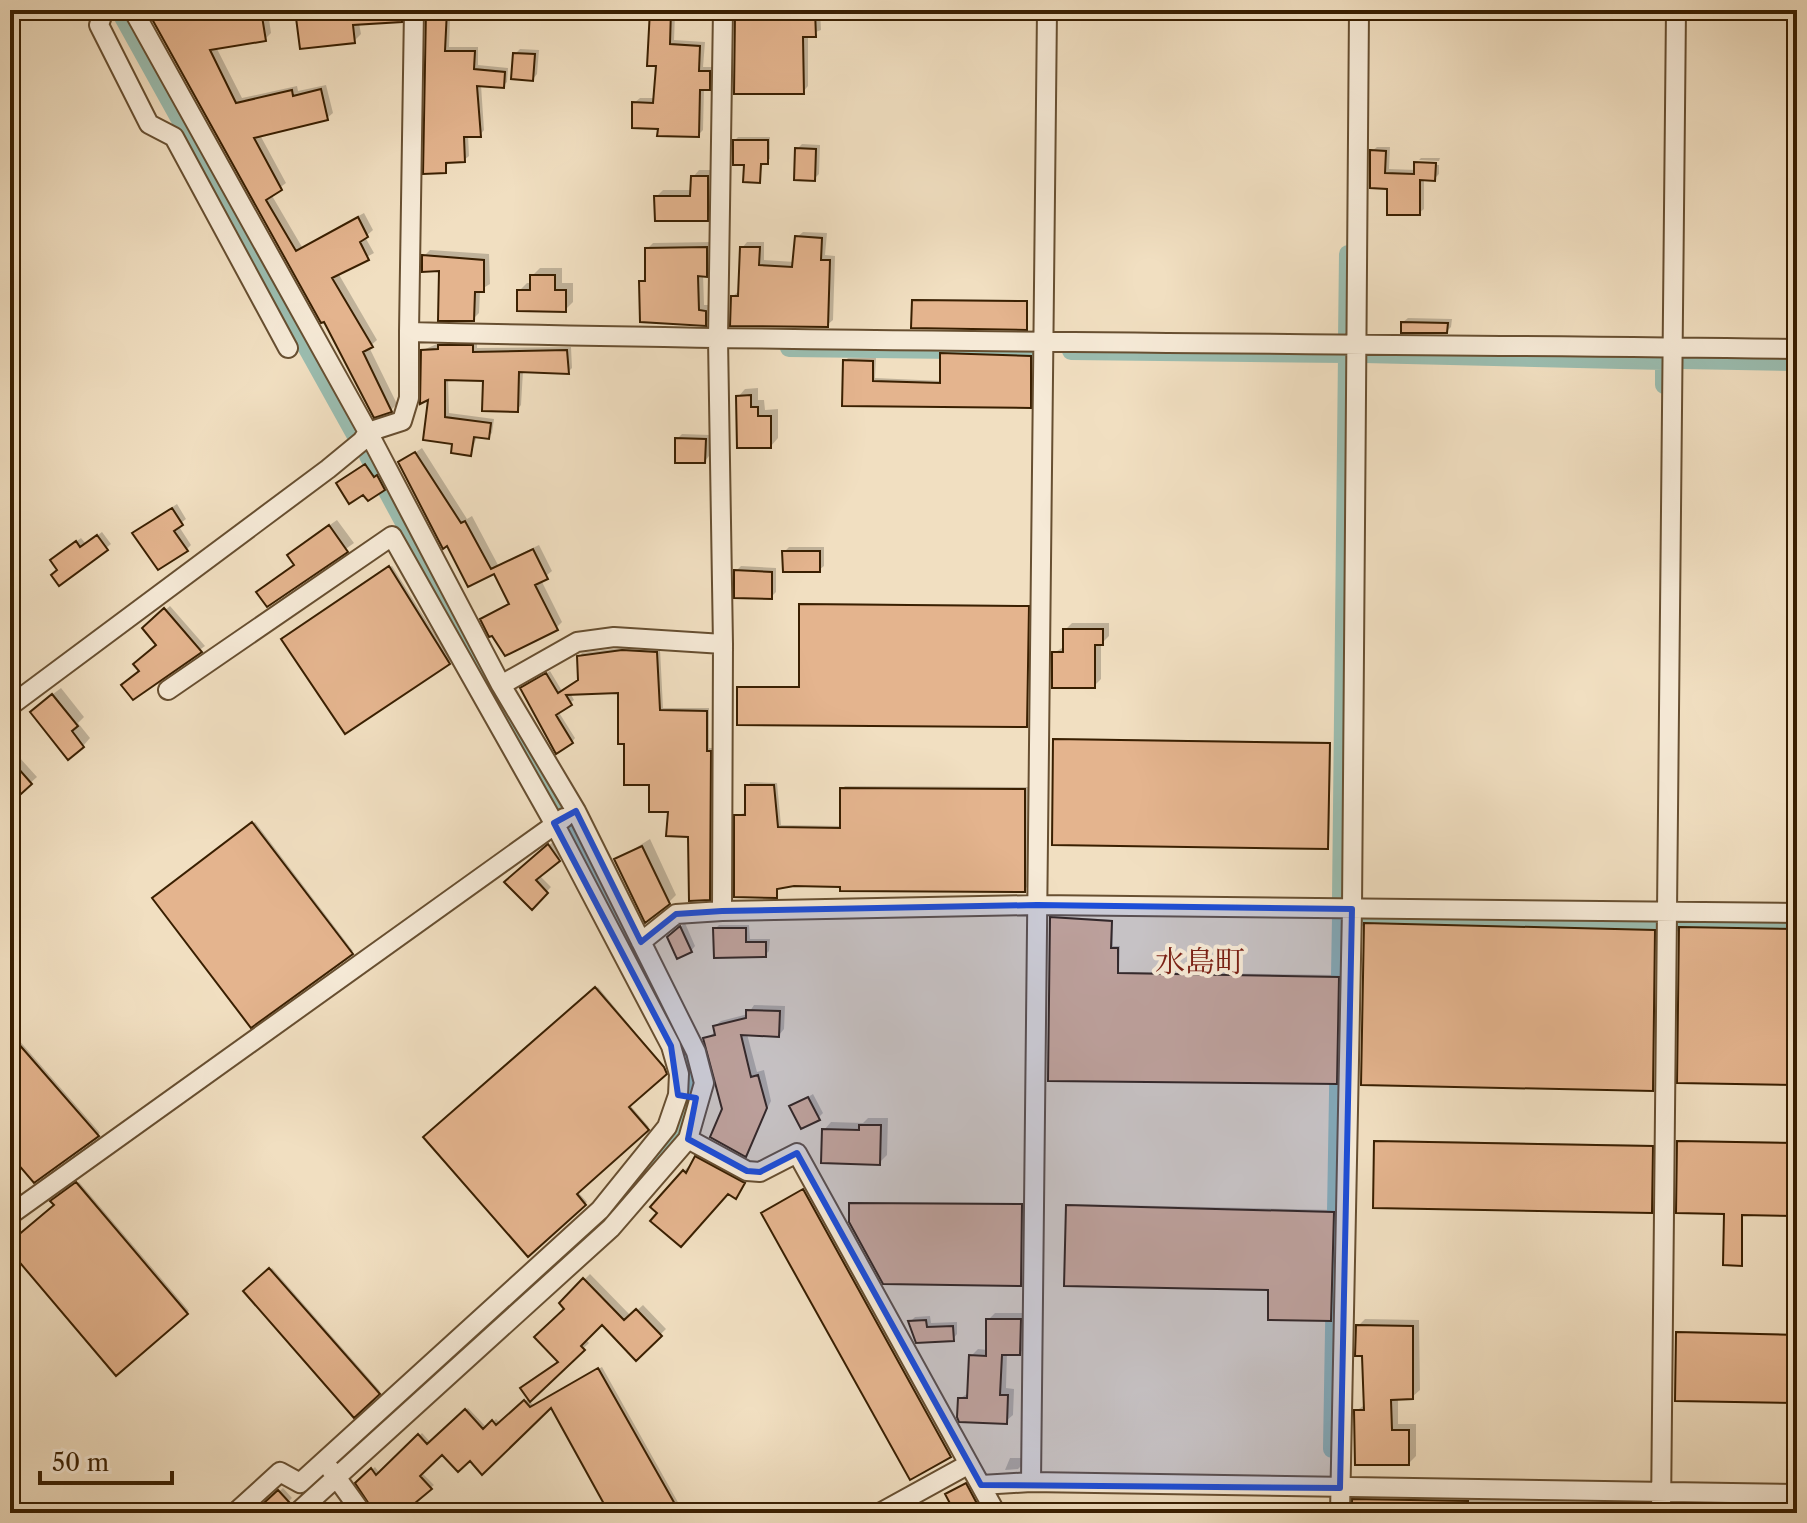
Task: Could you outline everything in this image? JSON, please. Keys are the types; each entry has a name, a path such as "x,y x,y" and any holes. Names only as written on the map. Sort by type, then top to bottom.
{"street":[{"path":"104,10 99,25 149,124 174,137 288,348"},
{"path":"133,10 368,432 501,685 576,811 696,1052 704,1083 697,1117 688,1139 611,1228 331,1471 300,1483 280,1472 235,1513"},
{"path":"10,706 328,469 362,441 368,432 402,421 409,398 414,10"},
{"path":"722,911 723,644 718,339 723,10"},
{"path":"1031,1482 1047,10"},
{"path":"1340,1513 1352,909 1359,10"},
{"path":"1661,1513 1676,10"},
{"path":"409,332 718,339 1043,339 1797,349"},
{"path":"168,690 392,536 554,823 671,1046 686,1096 697,1117"},
{"path":"501,685 577,642 614,637 723,644"},
{"path":"10,1215 554,823 576,811"},
{"path":"641,942 676,914 722,911 1037,905 1797,913"},
{"path":"297,1513 331,1471 600,1210 667,1127 686,1096"},
{"path":"688,1139 747,1171 760,1172 797,1153 996,1513"},
{"path":"880,1513 969,1464"},
{"path":"331,1471 362,1513"},
{"path":"981,1485 1031,1482 1797,1494"}],"highlighted area":[{"path":"576,811 641,942 676,914 722,911 1037,905 1352,909 1340,1488 981,1485 797,1153 760,1172 747,1171 696,1145 688,1139 696,1098 678,1095 671,1046 554,823"}],"building":[{"path":"147,10 261,10 266,41 210,50 236,103 292,90 293,96 321,89 328,120 254,138 282,190 266,200 296,251 358,217 368,237 360,242 369,260 332,278 373,347 363,352 392,412 374,418 324,322 321,323"},
{"path":"295,10 402,10 402,22 353,25 355,43 300,49"},
{"path":"426,10 447,10 445,51 475,51 474,69 505,72 504,88 477,86 481,137 464,137 465,162 446,163 446,173 423,174"},
{"path":"650,10 671,10 670,44 700,46 699,71 710,71 710,90 700,90 699,137 657,136 658,129 632,128 632,102 653,103 656,66 647,66"},
{"path":"815,10 816,37 803,37 804,94 734,94 735,13"},
{"path":"513,53 535,54 533,81 511,79"},
{"path":"733,140 768,140 768,164 761,164 760,183 743,182 744,165 733,165"},
{"path":"795,148 816,149 815,181 794,180"},
{"path":"1370,150 1386,151 1385,173 1414,174 1414,162 1436,163 1435,181 1420,180 1420,215 1387,215 1387,189 1370,188"},
{"path":"691,176 708,176 708,221 655,221 654,196 690,196"},
{"path":"795,236 822,238 821,260 830,260 828,327 730,326 731,296 738,296 740,247 760,247 759,265 792,267"},
{"path":"707,247 707,277 698,276 699,310 706,311 706,326 640,322 639,281 645,281 645,248"},
{"path":"422,255 484,260 484,292 475,292 474,321 438,321 439,271 422,272"},
{"path":"530,275 555,275 555,290 566,290 566,312 517,311 517,290 530,290"},
{"path":"912,300 1027,301 1027,330 911,328"},
{"path":"1401,322 1448,323 1447,333 1401,333"},
{"path":"438,345 473,345 473,352 567,350 569,374 519,372 518,412 482,411 483,381 445,380 445,417 491,423 489,439 474,437 471,456 451,453 452,444 423,440 428,400 420,404 421,350 438,349"},
{"path":"940,353 1031,356 1031,408 842,406 843,360 873,361 873,381 940,383"},
{"path":"751,395 751,407 758,407 758,416 771,416 771,448 737,448 736,396"},
{"path":"675,438 706,439 705,463 675,463"},
{"path":"415,452 461,523 465,521 491,569 533,549 548,579 535,585 558,630 505,656 492,636 489,637 480,619 509,604 494,574 468,587 447,546 443,549 398,462"},
{"path":"365,464 374,477 377,475 385,490 368,501 363,495 349,504 336,483"},
{"path":"172,508 183,525 174,531 188,551 158,570 132,533"},
{"path":"329,525 348,552 267,607 256,592 294,565 287,555"},
{"path":"97,535 108,550 59,586 51,575 57,570 50,560 76,541 80,547"},
{"path":"782,551 820,551 820,572 783,572"},
{"path":"389,566 450,664 345,734 281,639"},
{"path":"734,570 772,572 772,599 734,598"},
{"path":"799,604 1029,606 1027,727 737,725 737,687 799,687"},
{"path":"164,608 202,652 133,700 121,685 139,671 133,664 156,645 142,628"},
{"path":"1063,629 1103,629 1103,645 1095,645 1095,688 1052,688 1052,652 1063,652"},
{"path":"622,650 657,652 660,710 707,711 707,751 711,751 710,900 689,901 688,837 666,836 668,812 649,812 649,785 624,785 624,744 618,744 618,693 566,695 572,705 556,715 573,743 556,754 520,688 546,673 558,693 578,680 577,656"},
{"path":"52,694 78,726 72,731 84,747 68,760 30,712"},
{"path":"1053,739 1330,743 1328,849 1052,845"},
{"path":"10,759 32,784 10,804"},
{"path":"745,785 774,785 778,827 840,828 840,788 1025,789 1025,892 840,891 840,887 794,886 777,889 777,898 734,897 734,815 745,815"},
{"path":"252,822 353,954 251,1028 152,898"},
{"path":"548,844 560,861 536,880 548,893 532,910 504,882"},
{"path":"642,846 670,904 645,923 614,859"},
{"path":"1050,917 1112,921 1111,948 1118,948 1118,973 1339,977 1337,1084 1048,1081"},
{"path":"1364,923 1655,930 1653,1091 1361,1085"},
{"path":"680,926 692,952 677,959 667,937"},
{"path":"1679,927 1797,929 1797,1085 1677,1083"},
{"path":"713,928 746,928 746,942 766,942 766,957 714,958"},
{"path":"595,987 667,1074 629,1107 649,1130 577,1194 586,1205 528,1257 423,1137"},
{"path":"746,1010 780,1011 779,1037 741,1035 751,1077 758,1075 767,1108 746,1157 710,1137 722,1109 703,1038 715,1035 713,1026 746,1018"},
{"path":"10,1034 99,1136 34,1183 10,1155"},
{"path":"808,1097 820,1120 801,1129 789,1106"},
{"path":"859,1125 881,1125 880,1165 821,1163 822,1129 859,1130"},
{"path":"1374,1141 1653,1146 1652,1213 1373,1208"},
{"path":"1677,1141 1797,1143 1797,1216 1742,1215 1742,1266 1723,1265 1724,1214 1676,1213"},
{"path":"695,1156 745,1183 736,1199 728,1194 681,1247 650,1221 657,1213 650,1207 683,1170 686,1173"},
{"path":"76,1182 188,1314 116,1376 10,1251 10,1242 54,1205 50,1201"},
{"path":"803,1189 951,1457 910,1480 761,1213"},
{"path":"849,1203 1022,1204 1021,1286 883,1284 849,1222"},
{"path":"1066,1205 1334,1212 1331,1321 1268,1320 1268,1290 1064,1286"},
{"path":"269,1268 380,1394 354,1418 243,1291"},
{"path":"583,1278 624,1320 636,1309 662,1336 636,1361 602,1325 581,1346 585,1350 530,1402 520,1388 558,1362 534,1337 564,1309 559,1303"},
{"path":"986,1319 1021,1319 1020,1355 1002,1355 1000,1395 1008,1395 1007,1424 959,1422 957,1417 958,1398 967,1398 969,1355 986,1356"},
{"path":"926,1320 927,1327 953,1326 954,1341 916,1343 908,1321"},
{"path":"1356,1325 1413,1326 1413,1399 1391,1400 1392,1430 1409,1430 1409,1465 1355,1465 1354,1410 1364,1410 1362,1356 1355,1356"},
{"path":"1676,1332 1797,1335 1797,1403 1675,1401"},
{"path":"598,1368 680,1513 609,1513 551,1408 482,1475 470,1461 458,1472 442,1455 420,1476 432,1489 403,1513 375,1513 355,1483 371,1468 376,1475 418,1434 427,1444 465,1409 483,1429 492,1420 496,1425 524,1400 530,1407"},
{"path":"966,1483 982,1513 955,1513 945,1494"},
{"path":"278,1490 290,1503 283,1513 253,1513"},
{"path":"1352,1499 1468,1501 1468,1513 1352,1513"}],"waterway":[{"path":"119,10 358,440"},
{"path":"1347,339 1348,254"},
{"path":"789,348 1030,351"},
{"path":"1071,351 1344,354"},
{"path":"1341,899 1347,354"},
{"path":"1364,354 1664,361 1664,385"},
{"path":"1682,360 1797,362"},
{"path":"368,456 655,988"},
{"path":"1332,1449 1341,917"},
{"path":"1363,917 1657,923"},
{"path":"1674,922 1797,925"},
{"path":"623,1202 666,1149 685,1113 690,1093 685,1046"},
{"path":"1652,1508 1652,1513"}],"district":[{"name":"水島町","path":"1200,962"}]}
